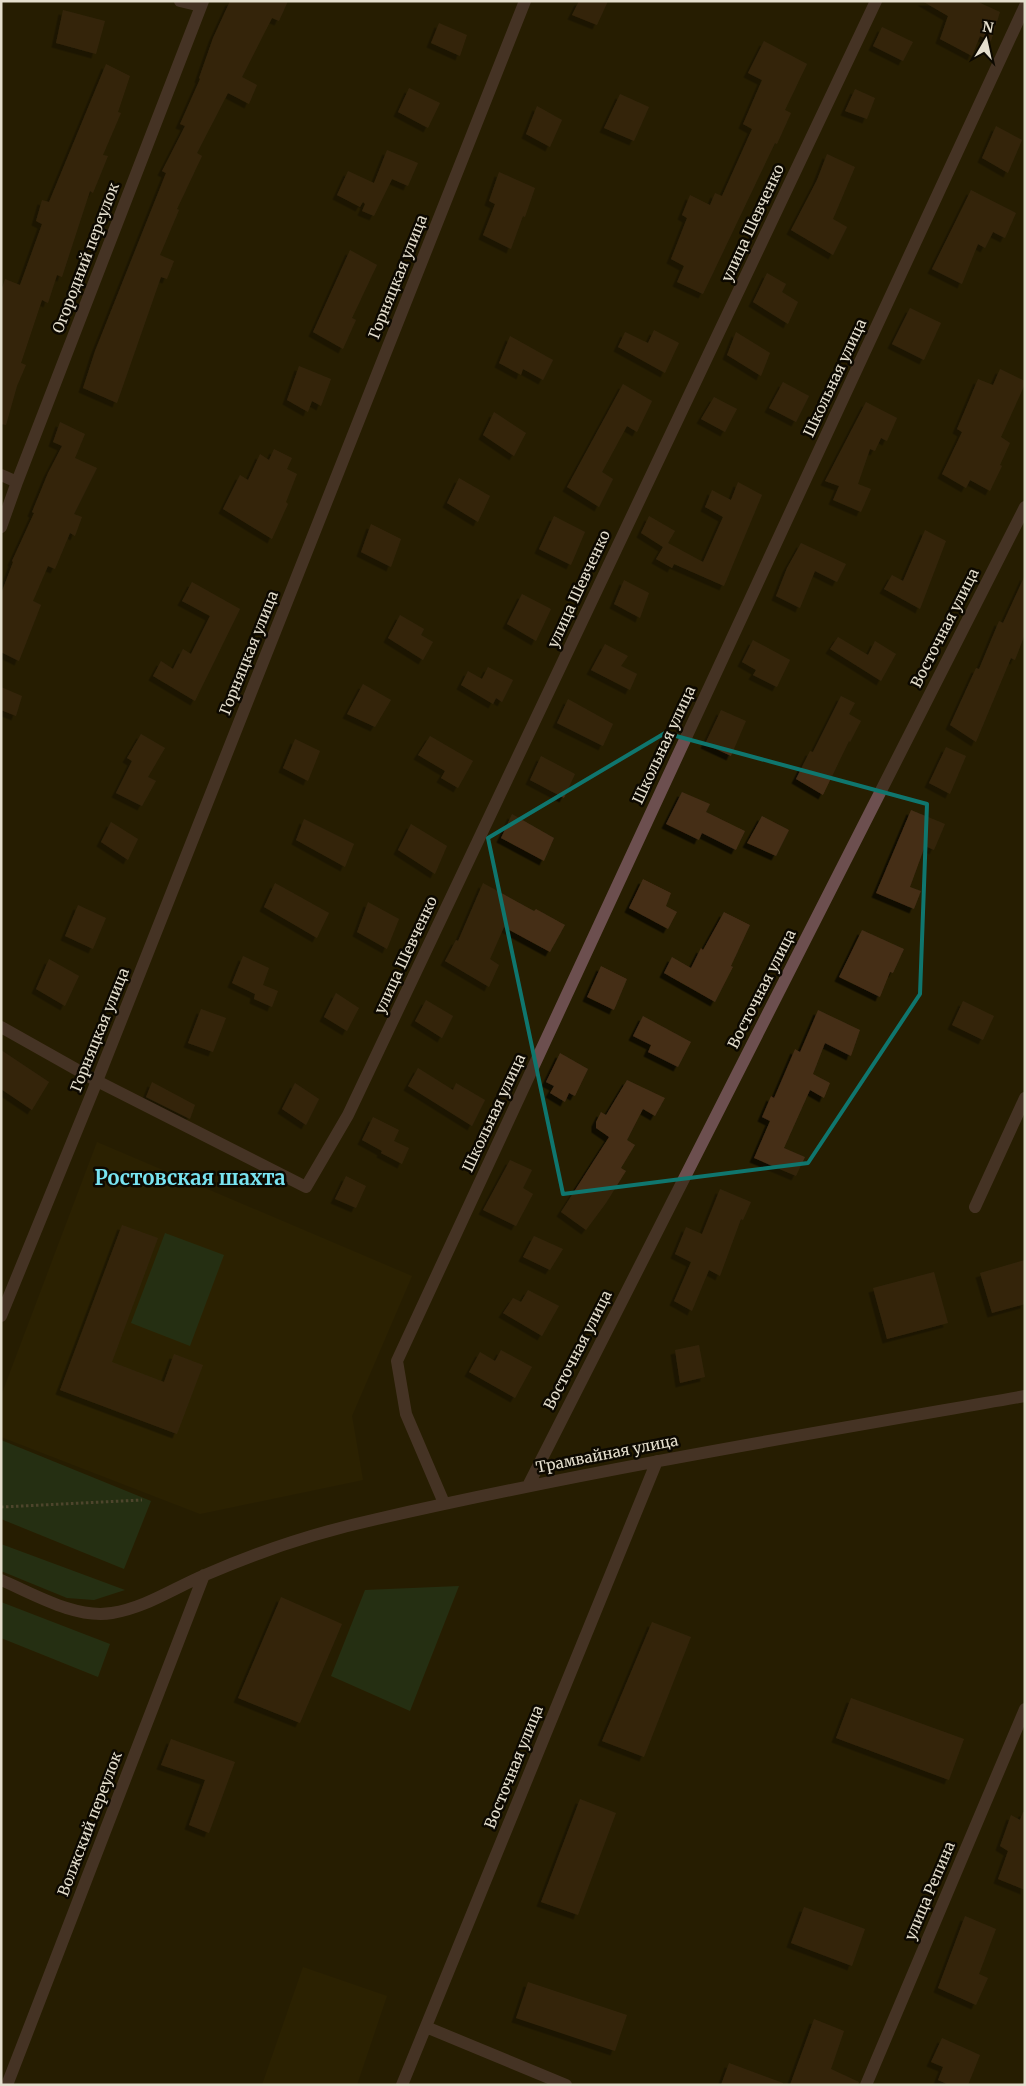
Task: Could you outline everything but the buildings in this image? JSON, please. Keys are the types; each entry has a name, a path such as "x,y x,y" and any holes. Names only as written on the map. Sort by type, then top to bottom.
{"street":[{"path":"180,1 202,4"},
{"name":"Горняцкая улица","path":"1,1316 97,1081 525,1"},
{"name":"улица Шевченко","path":"97,1081 306,1187 348,1115 876,1"},
{"name":"Огородний переулок","path":"1,527 202,4"},
{"name":"Школьная улица","path":"444,1504 406,1414 397,1361 1025,6"},
{"path":"1,475 17,482"},
{"name":"Восточная улица","path":"528,1486 1025,507"},
{"path":"1,1027 97,1081"},
{"path":"975,1208 1025,1098"},
{"name":"Трамвайная улица","path":"1,1580 56,1604 96,1614 113,1613 139,1606 204,1575 279,1546 326,1532 528,1486 657,1461 1025,1396"},
{"name":"Восточная улица","path":"402,2085 657,1461"},
{"name":"Волжский переулок","path":"7,2085 204,1575"},
{"name":"улица Репина","path":"866,2085 1025,1709"},
{"path":"426,2027 566,2085"}],"path":[{"path":"1,1507 142,1500"}],"highlighted area":[{"path":"665,733 927,804 920,994 808,1163 563,1194 488,838"}],"shaded area":[{"path":"97,1142 412,1276 352,1416 363,1480 200,1514 1,1437 1,1396"},
{"path":"303,1967 387,1996 357,2085 262,2085"}],"green space":[{"path":"165,1233 224,1255 190,1346 131,1323"},
{"path":"1,1440 151,1501 124,1569 1,1519"},
{"path":"1,1544 125,1590 94,1600 67,1598 1,1571"},
{"path":"459,1586 410,1711 331,1676 365,1590"},
{"path":"1,1602 110,1644 98,1677 1,1638"}],"district":[{"name":"Ростовская шахта","path":"190,1178"}]}
